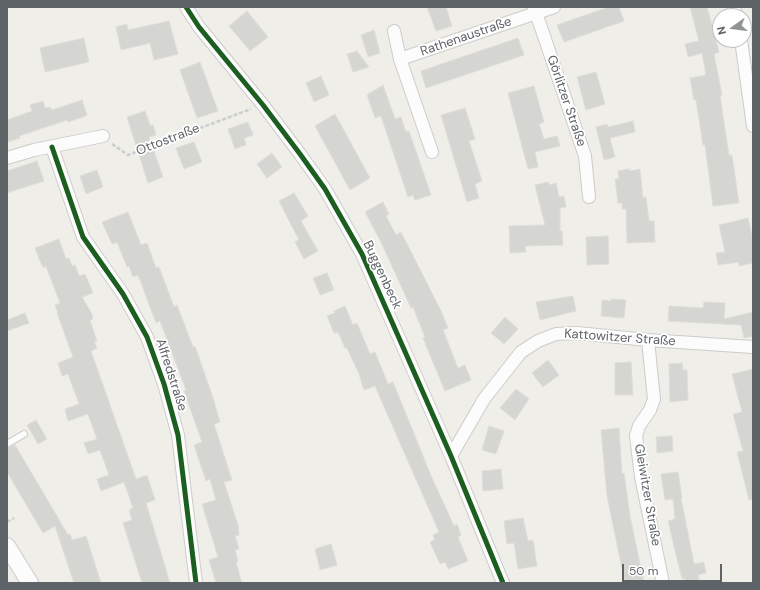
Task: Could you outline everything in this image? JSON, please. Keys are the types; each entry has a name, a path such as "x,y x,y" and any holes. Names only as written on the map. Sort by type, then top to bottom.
{"street":[{"name":"Buggenbeck","path":"186,7 199,27 263,105 325,190 362,254 451,456 503,583"},
{"name":"Rathenaustraße","path":"400,59 535,10 554,7"},
{"name":"Görlitzer Straße","path":"535,10 585,156 589,197"},
{"path":"394,31 400,59 432,152"},
{"path":"742,48 753,126"},
{"path":"7,158 34,150 103,136"},
{"name":"Alfredstraße","path":"52,147 83,237 123,294 144,331 164,384 178,435 196,583"},
{"name":"Kattowitzer Straße","path":"451,456 484,399 522,352 538,341 556,334 577,333 648,340 753,346"},
{"name":"Gleiwitzer Straße","path":"648,340 654,399 650,410 638,426 636,436 641,478 662,583"},
{"path":"7,546 30,583"}],"lane":[{"path":"7,444 24,434"}],"path":[{"path":"7,522 14,518"}],"building":[{"path":"427,7 446,7 452,26 436,31"},
{"path":"609,7 619,7 624,21 564,42 557,25"},
{"path":"690,7 707,7 712,26 712,48 718,48 719,52 714,54 722,95 720,96 729,155 732,155 739,203 713,206 705,145 703,145 696,100 694,100 690,78 706,75 702,53 688,57 685,44 699,41"},
{"path":"247,11 268,37 250,51 229,26"},
{"path":"169,21 178,54 154,60 150,43 121,50 116,27 127,24 128,30"},
{"path":"374,30 380,53 368,57 361,35"},
{"path":"84,38 89,62 45,72 40,48"},
{"path":"518,38 524,55 426,88 421,71"},
{"path":"357,51 369,67 353,72 347,54"},
{"path":"200,62 218,111 197,118 180,70"},
{"path":"596,72 605,104 586,110 577,77"},
{"path":"321,76 329,95 314,102 306,83"},
{"path":"383,85 395,119 401,117 406,132 409,131 431,195 415,200 413,195 408,197 381,116 375,118 367,95"},
{"path":"534,86 544,122 539,124 544,139 557,136 560,146 535,152 538,167 528,169 508,93"},
{"path":"82,100 87,115 86,116 68,122 67,120 19,136 20,138 7,142 7,120 32,111 30,105 43,101 45,108 50,107 52,110"},
{"path":"465,108 475,139 469,141 482,181 475,184 479,198 467,202 441,115"},
{"path":"145,111 150,125 153,125 156,135 149,137 163,177 148,183 127,117"},
{"path":"335,114 370,178 350,190 315,126"},
{"path":"633,121 635,132 610,138 615,157 604,160 596,127 607,124 608,127"},
{"path":"248,122 253,135 244,138 246,145 235,149 228,129"},
{"path":"194,142 202,162 184,169 176,148"},
{"path":"272,153 282,167 267,178 257,164"},
{"path":"37,161 44,181 7,193 7,171"},
{"path":"629,169 630,171 640,169 643,198 646,197 649,221 654,221 655,242 627,243 626,209 622,209 622,203 618,203 615,179 619,179 618,171"},
{"path":"97,170 103,187 86,194 80,176"},
{"path":"548,182 550,185 556,183 559,197 564,196 566,207 560,208 560,231 562,231 563,245 525,246 526,252 510,253 509,226 545,225 535,185"},
{"path":"294,193 308,216 301,221 318,251 304,259 295,242 299,240 279,201"},
{"path":"383,202 389,214 386,216 396,235 401,232 441,311 448,328 443,330 458,368 465,365 471,380 445,391 423,338 425,337 413,307 411,308 381,242 365,212"},
{"path":"128,212 141,245 147,243 156,268 159,267 174,307 177,305 193,347 195,346 214,401 220,422 214,424 232,480 224,482 238,525 239,535 235,536 239,549 235,550 238,561 236,562 242,583 216,583 209,560 218,557 202,504 216,500 210,479 206,481 194,445 202,442 184,391 186,390 160,321 156,323 138,275 133,277 129,266 127,267 117,242 112,244 102,222"},
{"path":"748,218 752,236 753,263 739,266 739,262 718,265 716,253 725,252 719,225"},
{"path":"608,236 609,264 587,265 586,237"},
{"path":"59,239 66,259 69,258 72,266 75,265 79,276 85,274 93,293 82,297 91,312 93,319 90,320 97,341 94,341 97,348 91,351 136,479 147,475 155,500 146,503 170,583 142,583 123,523 132,520 129,510 133,508 124,482 101,491 97,479 109,475 100,450 88,454 84,443 97,439 88,414 68,421 65,409 79,404 68,374 62,376 58,363 73,357 55,305 60,303 46,266 43,268 35,248"},
{"path":"327,273 334,290 320,295 313,278"},
{"path":"573,296 576,311 540,320 536,302"},
{"path":"611,299 626,300 624,318 601,316 602,300 611,301"},
{"path":"704,302 725,303 724,319 753,312 753,336 744,338 741,325 668,321 669,306 703,308"},
{"path":"345,306 353,325 357,323 370,354 375,352 388,384 393,382 432,478 454,526 457,524 461,535 458,537 468,561 448,569 445,562 440,564 430,542 435,540 433,535 439,532 375,386 364,390 359,374 347,348 345,348 338,332 334,333 327,316 335,313 334,311"},
{"path":"25,313 29,323 7,331 7,320"},
{"path":"505,317 518,329 504,344 491,333"},
{"path":"548,360 559,375 543,387 532,373"},
{"path":"631,362 633,395 615,395 615,363"},
{"path":"682,363 683,370 687,370 688,400 670,402 669,364"},
{"path":"753,369 753,499 749,500 737,452 743,451 733,414 742,412 732,374"},
{"path":"516,389 529,399 515,420 500,408"},
{"path":"36,420 47,439 38,444 27,425"},
{"path":"489,426 504,431 496,454 482,450"},
{"path":"619,428 622,474 624,473 630,516 644,583 625,583 607,496 601,430"},
{"path":"672,436 673,451 657,453 656,437"},
{"path":"15,445 68,535 70,534 72,540 86,536 101,583 74,583 55,526 43,533 7,472 7,448"},
{"path":"501,469 503,489 483,491 482,471"},
{"path":"678,472 681,498 694,564 704,562 706,573 698,575 700,583 685,583 684,578 682,579 668,521 675,519 673,499 665,500 661,474"},
{"path":"523,518 528,541 533,540 537,566 518,569 514,543 507,544 504,521"},
{"path":"331,544 337,565 320,570 315,549"}],"cycle path":[{"path":"186,7 199,27 263,105 325,189 362,254 451,456 503,583"},
{"path":"52,147 83,237 123,294 147,337 164,384 178,435 196,583"}]}
